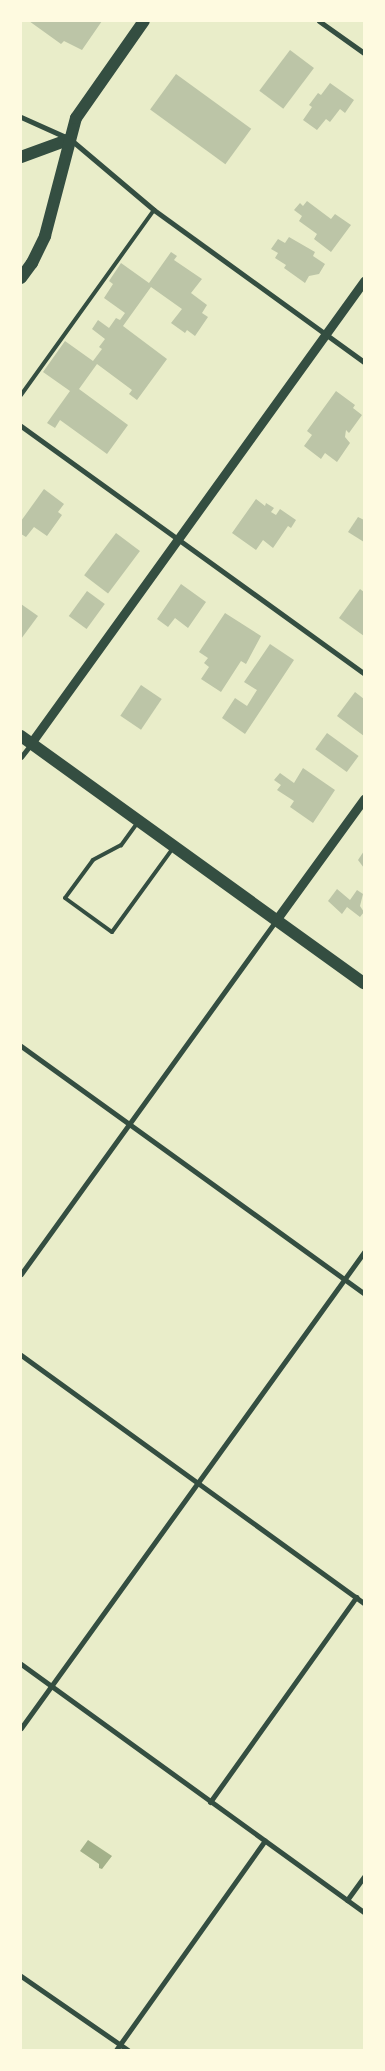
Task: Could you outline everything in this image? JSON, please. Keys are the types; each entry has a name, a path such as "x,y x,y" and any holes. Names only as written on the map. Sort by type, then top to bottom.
{"main road":[{"path":"21,278 32,263 45,236 76,118 144,21"},
{"path":"21,157 70,139"},
{"path":"26,740 364,983"}],"street":[{"path":"320,21 364,53"},
{"path":"21,117 70,139 154,210 364,362"},
{"path":"21,757 26,740 178,539 364,282"},
{"path":"21,426 364,673"},
{"path":"21,1274 364,799"},
{"path":"21,1046 364,1293"},
{"path":"21,1728 364,1252"},
{"path":"21,1355 364,1603"},
{"path":"210,1802 356,1597"},
{"path":"21,1664 364,1912"},
{"path":"116,2050 265,1840"},
{"path":"348,1900 364,1877"},
{"path":"21,1976 128,2050"}],"lane":[{"path":"21,395 154,210"},
{"path":"139,821 122,845 93,860 65,898 112,932 174,846"}],"shaded area":[{"path":"88,1840 112,1856 102,1869 99,1868 99,1864 80,1851"}],"building":[{"path":"29,21 102,21 82,50 64,41 61,44"},
{"path":"290,50 314,68 283,109 259,91"},
{"path":"176,74 251,129 225,164 150,110"},
{"path":"330,83 354,100 345,113 340,109 330,122 326,119 317,130 303,120 312,107 309,105 318,93 321,95"},
{"path":"307,201 331,219 335,214 351,225 331,252 314,239 317,234 299,221 302,216 294,210 300,203 303,206"},
{"path":"289,237 315,252 313,256 325,264 319,274 309,276 305,283 284,268 286,265 275,258 278,253 271,249 278,239 285,243"},
{"path":"171,252 177,256 174,260 202,279 191,293 207,305 202,313 208,317 195,336 187,330 185,333 171,323 182,309 151,287 123,326 167,359 137,400 129,394 132,390 97,364 79,389 128,425 107,454 60,420 55,428 47,423 70,391 43,372 65,341 93,361 102,349 99,347 105,339 92,329 98,320 109,328 116,318 120,320 125,313 104,298 113,284 109,281 121,263 149,283"},
{"path":"336,391 355,405 353,408 362,415 349,433 346,430 345,437 350,443 337,462 325,453 321,459 304,446 312,435 307,431"},
{"path":"44,489 64,504 58,512 62,515 47,536 34,527 26,537 21,534 21,521"},
{"path":"256,499 265,506 266,503 274,508 271,512 276,515 280,509 296,520 291,528 288,526 273,548 263,540 256,550 232,533"},
{"path":"358,517 364,520 364,542 348,532"},
{"path":"116,533 140,551 108,593 84,575"},
{"path":"181,584 206,602 188,628 175,618 168,627 157,619"},
{"path":"360,589 364,592 364,636 339,618"},
{"path":"87,591 105,604 87,629 69,616"},
{"path":"21,604 38,616 21,639"},
{"path":"225,613 261,636 246,664 241,661 221,692 201,679 209,667 204,663 208,658 199,652"},
{"path":"270,644 294,660 245,734 222,718 235,698 247,706 257,690 244,682"},
{"path":"141,685 162,699 141,730 120,716"},
{"path":"355,692 364,699 364,736 337,716"},
{"path":"327,733 359,756 347,772 315,749"},
{"path":"303,768 335,790 313,823 290,807 294,801 277,790 281,785 274,780 280,773 294,783"},
{"path":"364,851 364,868 358,860"},
{"path":"337,889 350,900 357,890 363,894 360,906 364,912 360,917 347,907 342,914 328,901"}]}
